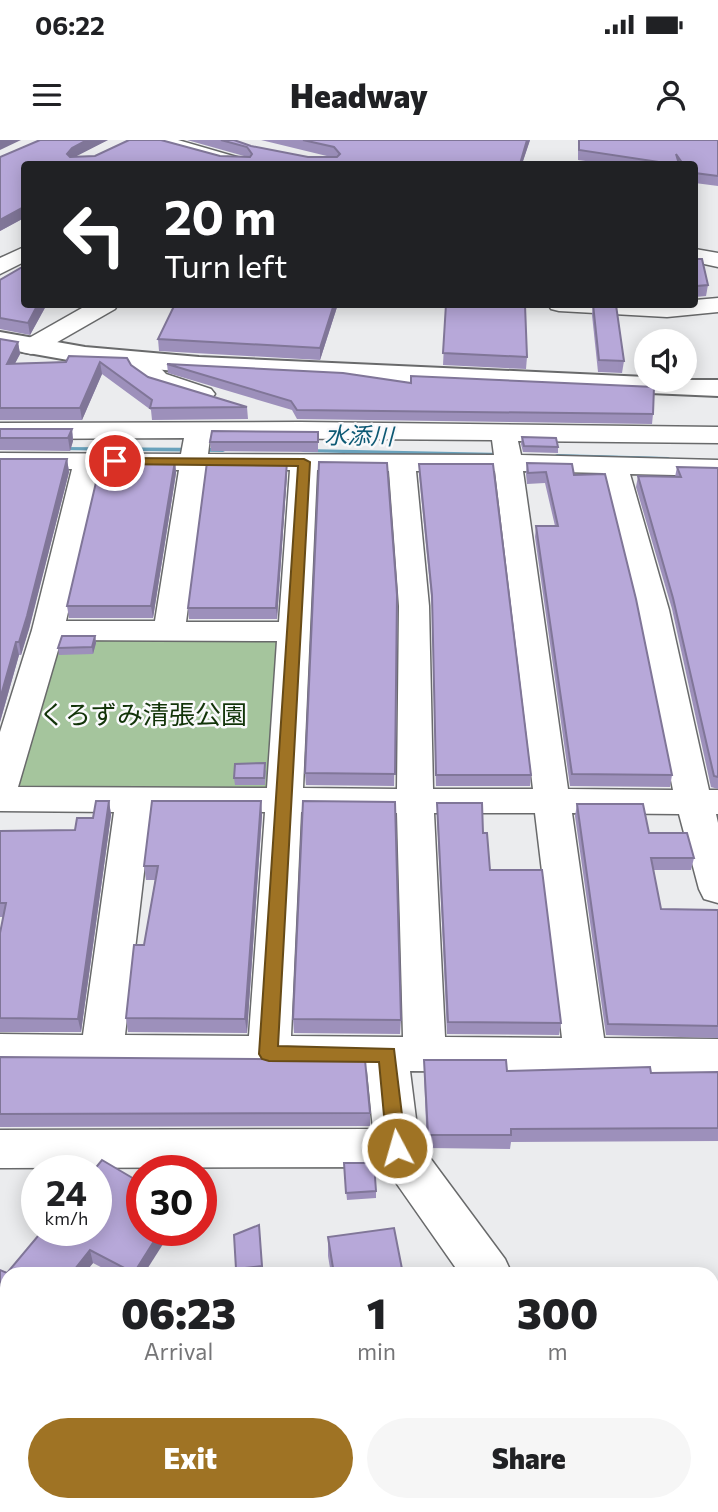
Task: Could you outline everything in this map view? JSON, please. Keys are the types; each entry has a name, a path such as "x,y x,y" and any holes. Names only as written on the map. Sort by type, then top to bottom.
{"street":[{"path":"158,140 230,161"},
{"path":"0,267 21,255"},
{"path":"698,257 718,260"},
{"path":"698,307 718,305"},
{"path":"31,347 100,308"},
{"path":"631,308 687,308"},
{"path":"0,340 31,347 139,360 718,388"},
{"path":"139,360 143,370 159,381 220,400"},
{"path":"245,407 294,422 302,446 295,632 269,1054"},
{"path":"169,631 198,430"},
{"path":"0,431 198,430 402,463 507,450 718,435"},
{"path":"0,461 194,461 302,446 507,450 614,465 716,475"},
{"path":"507,450 585,1054"},
{"path":"0,789 48,630 88,461"},
{"path":"402,463 414,606 415,801 406,1055 397,1148 483,1267"},
{"path":"614,465 706,802 718,889"},
{"path":"48,630 295,632"},
{"path":"0,799 706,802"},
{"path":"102,1052 134,799"},
{"path":"0,1051 718,1056"},
{"path":"0,1149 397,1148"}],"green space":[{"name":"くろずみ清張公園","path":"279,637 271,784 265,790 11,792 51,640"}],"building":[{"path":"40,140 87,140 72,148 67,154 70,157 95,156 129,140 161,140 220,156 250,157 252,154 247,147 221,140 234,140 308,157 337,157 340,154 334,147 303,140 527,140 521,161 21,161 21,209 0,220 0,157"},
{"path":"579,140 718,140 718,176 698,173 698,161 681,161 676,154 678,161 652,161 579,150"},
{"path":"698,259 702,259 708,285 698,286"},
{"path":"21,268 21,308 36,308 28,323 0,318 0,280"},
{"path":"173,308 333,308 320,348 158,339"},
{"path":"446,308 525,308 527,357 443,353"},
{"path":"593,308 616,308 624,361 599,360"},
{"path":"0,339 18,342 7,364 66,362 69,356 127,358 131,365 148,377 247,407 150,408 152,400 100,362 80,408 0,408"},
{"path":"167,364 343,373 411,383 411,376 634,386 634,392 654,392 653,414 297,410 291,401"},
{"path":"0,429 72,429 68,438 0,438"},
{"path":"212,431 318,432 318,442 210,442"},
{"path":"522,437 556,438 558,447 524,446"},
{"path":"0,459 67,459 27,616 19,642 16,642 0,699"},
{"path":"101,461 175,461 151,606 67,606"},
{"path":"207,462 287,462 276,608 188,608"},
{"path":"319,462 387,463 397,595 395,774 305,773"},
{"path":"527,463 572,464 574,475 605,474 636,599 672,775 572,774 536,526 558,526 546,472 528,473"},
{"path":"419,464 493,464 531,775 436,775 432,595"},
{"path":"677,467 718,468 718,777 714,776 673,598 638,476 681,477"},
{"path":"62,636 95,636 92,647 58,648"},
{"path":"265,763 264,778 234,778 235,764"},
{"path":"96,801 109,801 78,1019 0,1018 0,933 6,903 0,903 0,831 75,830 77,818 93,818"},
{"path":"152,801 261,801 245,1019 126,1018 134,945 144,945 158,866 144,866"},
{"path":"303,801 395,802 401,1020 293,1019"},
{"path":"437,803 482,803 483,833 487,833 490,870 542,870 561,1023 448,1022"},
{"path":"577,804 643,804 649,833 687,833 694,858 651,858 661,909 718,910 718,1026 608,1024"},
{"path":"0,1057 365,1060 370,1113 0,1114"},
{"path":"424,1060 506,1060 507,1071 650,1067 651,1073 718,1072 718,1128 511,1129 511,1135 428,1135"},
{"path":"344,1163 374,1163 376,1191 346,1193"},
{"path":"112,1166 126,1174 126,1246 151,1246 138,1267 123,1267 90,1250 77,1267 12,1267 30,1246 112,1246"},
{"path":"259,1225 262,1266 236,1267 234,1235"},
{"path":"394,1228 402,1267 333,1267 328,1237"}],"waterway":[{"name":"水添川","path":"60,449 223,450"},
{"name":"水添川","path":"305,451 503,455"},
{"name":"水添川","path":"557,456 668,459"}],"route":[{"path":"115,461 304,462 269,1054 387,1055 397,1148"}]}
